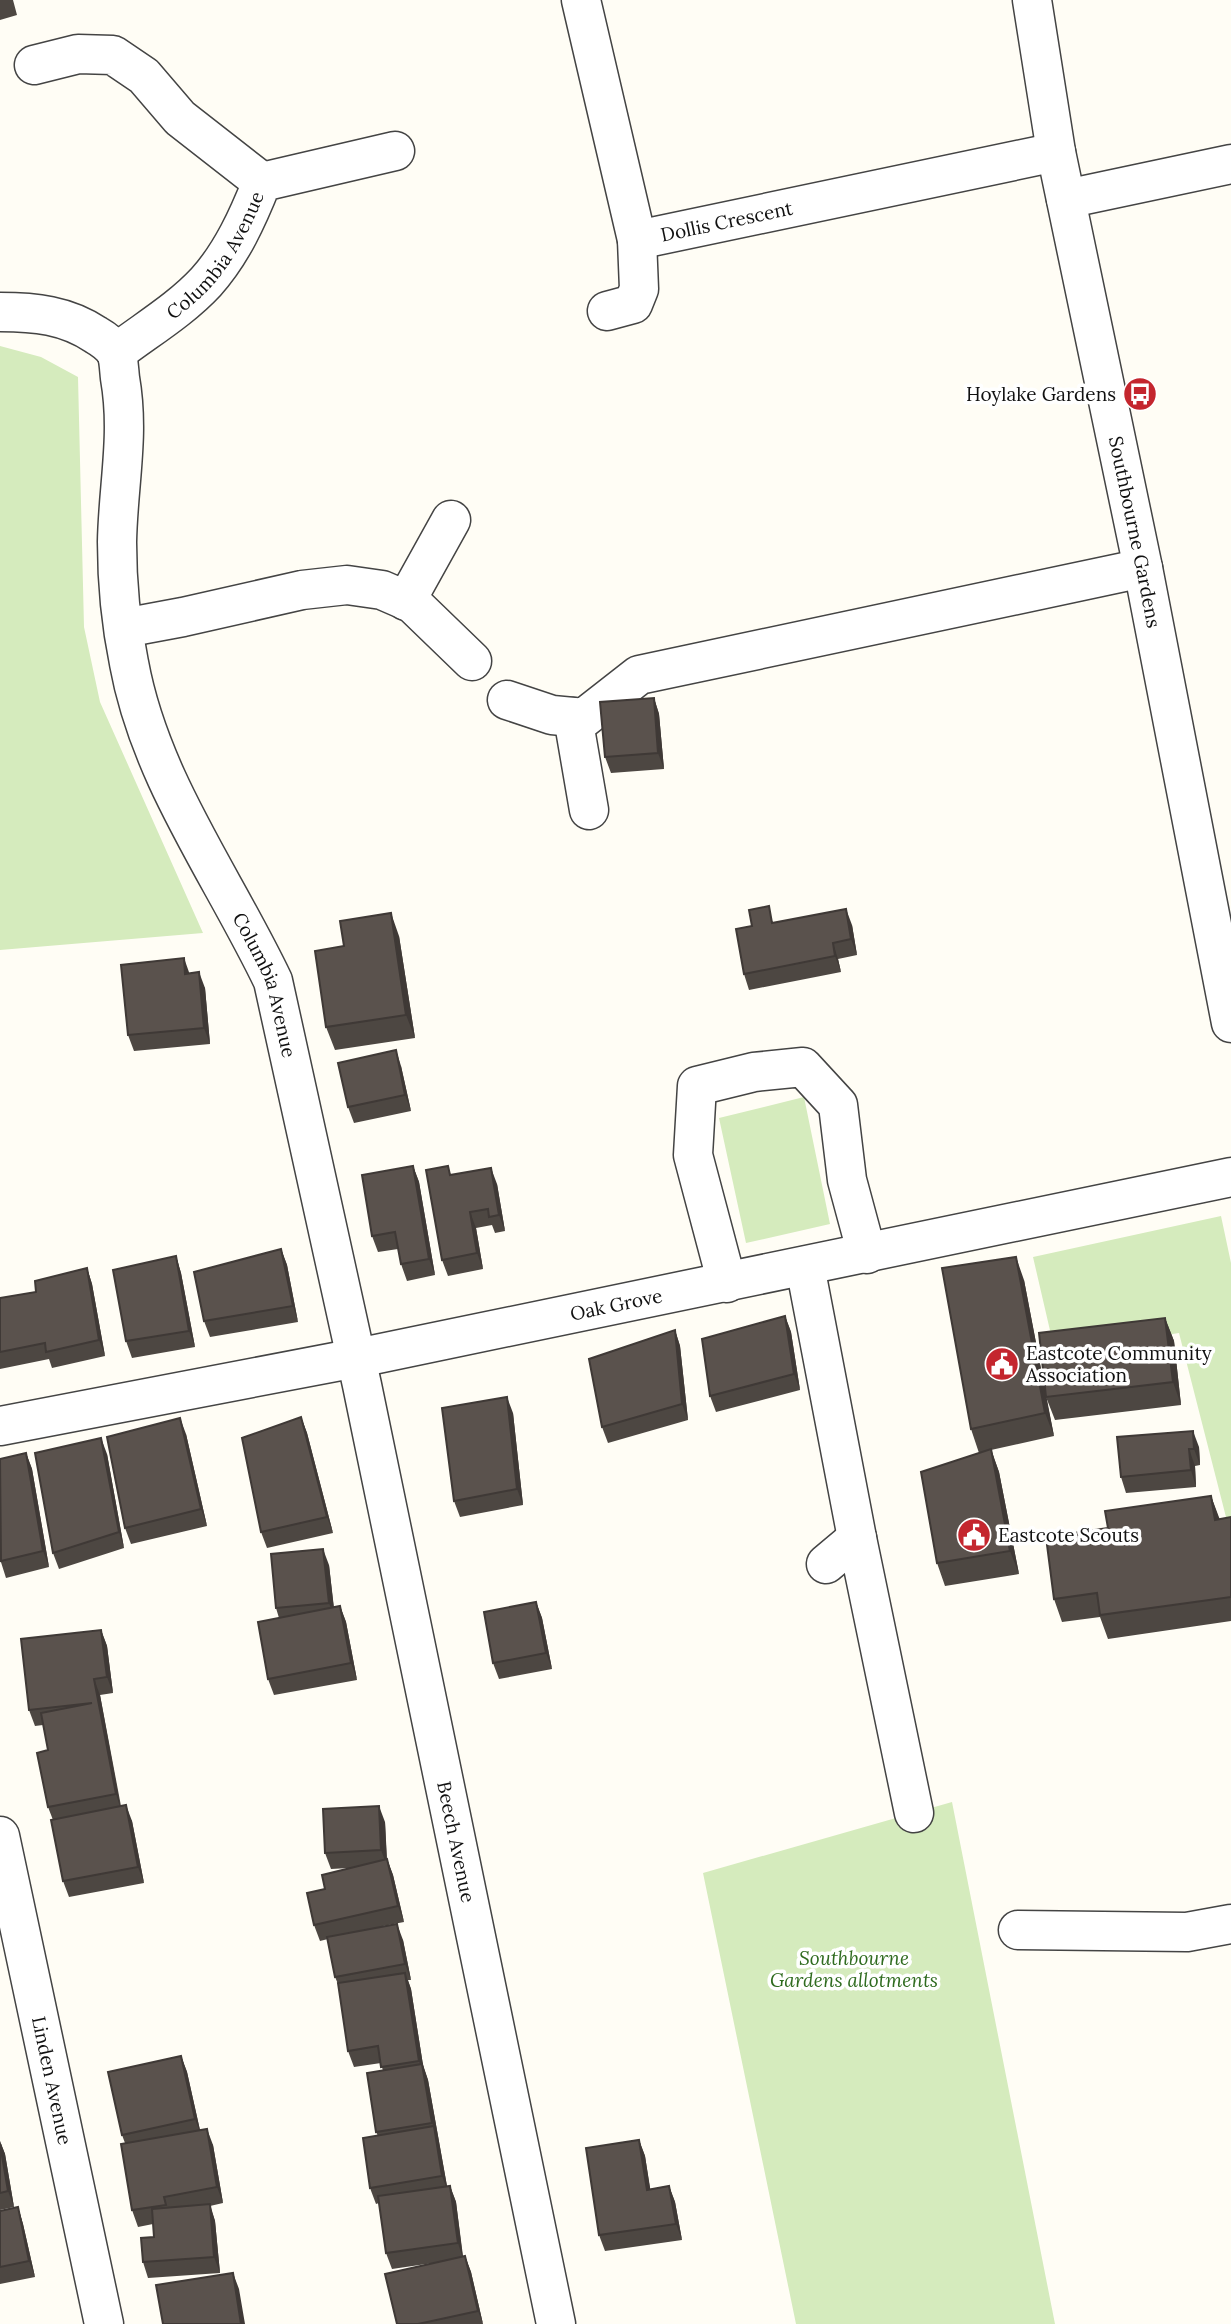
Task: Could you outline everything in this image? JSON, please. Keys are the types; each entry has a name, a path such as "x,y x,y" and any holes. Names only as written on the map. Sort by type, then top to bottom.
{"street":[{"name":"Dollis Crescent","path":"581,0 638,240 1056,152"},
{"name":"Southbourne Gardens","path":"1032,0 1056,152 1143,568 1231,1023"},
{"path":"34,65 78,54 113,55 144,76 180,118 262,182"},
{"name":"Columbia Avenue","path":"356,1359 273,981 247,926 182,813 159,761 129,664 117,542 126,412 116,353 177,308 207,281 230,249 249,215 262,182 395,151"},
{"path":"1066,200 1231,164"},
{"path":"607,311 633,304 639,289 638,240"},
{"path":"0,312 25,312 63,318 83,326 105,341 116,353"},
{"path":"406,601 451,520"},
{"path":"507,700 552,715 584,718 639,675 1143,568"},
{"path":"124,628 302,590 346,584 382,590 412,603 472,661"},
{"path":"573,717 589,810"},
{"path":"726,1283 693,1154 697,1086 754,1072 803,1067 838,1105 847,1180 867,1254"},
{"name":"Oak Grove","path":"0,1426 356,1359 1231,1177"},
{"path":"805,1266 857,1538 914,1813"},
{"name":"Beech Avenue","path":"356,1359 556,2324"},
{"path":"826,1564 857,1538"},
{"name":"Linden Avenue","path":"0,1836 104,2324"},
{"path":"1018,1930 1187,1932 1231,1924"}],"green space":[{"path":"0,346 41,357 78,377 84,627 100,702 203,933 0,950"},
{"path":"804,1097 830,1224 746,1243 719,1118"},
{"path":"1221,1216 1231,1263 1231,1520 1227,1521 1179,1333 1055,1352 1033,1257"},
{"name":"Southbourne Gardens allotments","path":"952,1802 1055,2324 796,2324 703,1873"}],"building":[{"path":"654,698 658,753 605,757 600,702"},
{"path":"769,906 772,923 846,909 851,939 833,943 835,956 744,974 736,929 752,926 749,910"},
{"path":"391,913 406,1015 326,1027 315,951 344,946 340,921"},
{"path":"184,958 185,974 199,972 204,1028 128,1035 121,965"},
{"path":"396,1050 405,1095 348,1107 338,1063"},
{"path":"413,1166 429,1259 401,1264 395,1232 372,1236 362,1175"},
{"path":"448,1166 450,1175 491,1168 499,1215 489,1217 488,1209 470,1212 477,1253 442,1260 426,1170"},
{"path":"281,1249 293,1306 204,1321 194,1272"},
{"path":"176,1256 189,1331 126,1341 113,1270"},
{"name":"Eastcote Community Association","path":"1016,1257 1045,1413 971,1429 942,1268"},
{"path":"87,1268 99,1340 46,1352 45,1343 0,1352 0,1298 36,1292 35,1281"},
{"path":"785,1316 794,1374 710,1396 702,1339"},
{"path":"1165,1318 1173,1382 1046,1397 1039,1333"},
{"path":"675,1330 682,1404 602,1427 589,1359"},
{"path":"507,1397 517,1489 454,1501 442,1408"},
{"path":"301,1417 327,1517 261,1532 242,1438"},
{"path":"180,1418 201,1509 125,1528 107,1437"},
{"path":"1193,1431 1194,1449 1189,1449 1191,1470 1121,1477 1117,1437"},
{"path":"101,1438 119,1532 53,1553 35,1453"},
{"name":"Eastcote Scouts","path":"991,1449 1010,1551 937,1563 921,1472"},
{"path":"26,1453 43,1551 1,1561 0,1459"},
{"path":"1211,1496 1215,1520 1231,1517 1231,1597 1100,1615 1097,1593 1054,1599 1046,1537 1108,1528 1105,1511"},
{"path":"323,1549 329,1603 276,1608 271,1554"},
{"path":"536,1602 546,1653 493,1663 484,1612"},
{"path":"340,1606 351,1663 268,1679 258,1622"},
{"path":"101,1630 107,1677 94,1679 116,1794 48,1807 37,1753 48,1750 41,1713 92,1703 29,1710 21,1639"},
{"path":"126,1805 138,1867 63,1881 51,1820"},
{"path":"379,1806 381,1850 325,1853 323,1809"},
{"path":"387,1859 398,1906 314,1925 307,1893 325,1889 322,1875"},
{"path":"397,1924 405,1964 335,1977 327,1937"},
{"path":"405,1973 419,2061 381,2067 378,2046 348,2051 338,1983"},
{"path":"181,2056 195,2119 122,2135 108,2072"},
{"path":"422,2064 432,2123 376,2132 367,2073"},
{"path":"434,2126 442,2176 370,2188 363,2138"},
{"path":"207,2129 217,2187 164,2197 166,2205 132,2210 121,2144"},
{"path":"639,2140 647,2190 669,2186 676,2224 599,2235 586,2148"},
{"path":"0,2144 8,2191 0,2193"},
{"path":"450,2186 458,2243 386,2253 378,2196"},
{"path":"210,2204 214,2257 143,2262 141,2238 154,2237 152,2209"},
{"path":"18,2207 29,2261 0,2267 0,2211"},
{"path":"465,2256 478,2311 418,2324 397,2324 385,2274"},
{"path":"233,2273 241,2324 163,2324 156,2285"}],"place":[{"name":"Hoylake Gardens","path":"1140,394"},
{"name":"Eastcote Community Association","path":"1002,1364"},
{"name":"Eastcote Scouts","path":"974,1535"}]}
